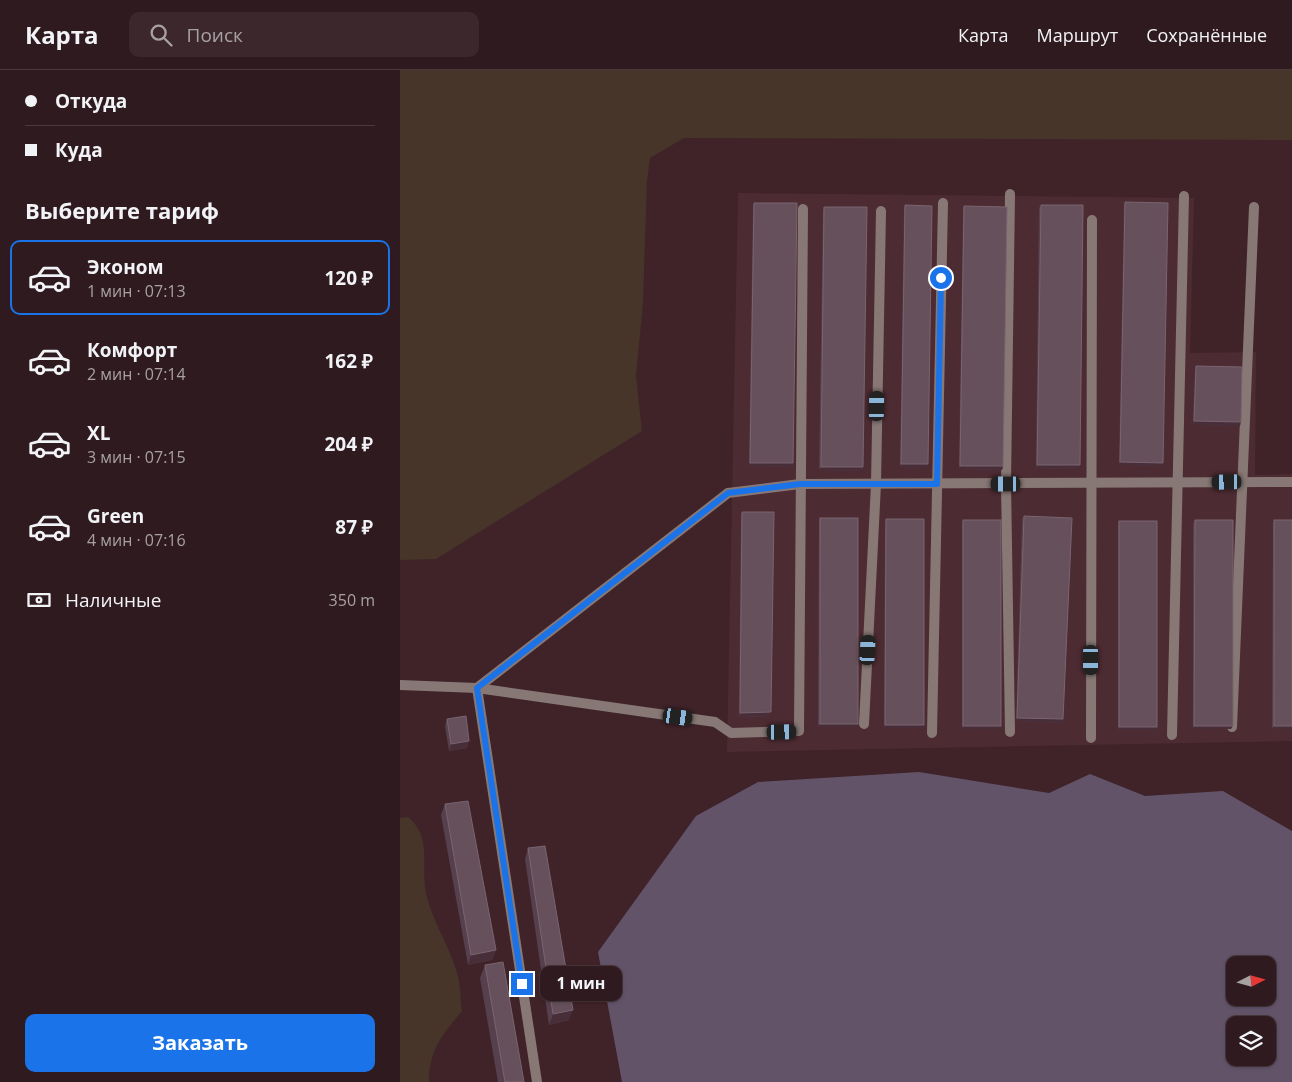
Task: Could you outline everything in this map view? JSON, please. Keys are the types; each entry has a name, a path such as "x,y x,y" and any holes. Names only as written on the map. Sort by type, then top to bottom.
{"lane":[{"path":"1010,194 1006,484 1010,732"},
{"path":"1172,735 1184,196"},
{"path":"932,733 943,203"},
{"path":"1232,727 1244,482 1254,207"},
{"path":"400,685 477,688 715,722 731,733 799,732 803,209"},
{"path":"864,724 876,484 880,212"},
{"path":"1091,738 1092,220"},
{"path":"477,688 728,493 800,484 1177,484 1292,482"},
{"path":"477,688 537,1082"}],"shaded area":[{"path":"400,70 1292,70 1292,140 684,138 650,158 647,181 643,303 636,376 642,431 436,559 400,560"},
{"path":"738,193 1194,198 1190,353 1256,352 1255,475 1292,474 1292,741 727,752"},
{"path":"919,772 1049,793 1090,774 1145,796 1223,791 1292,831 1292,1082 622,1082 598,952 696,816 758,782"},
{"path":"408,817 420,832 423,841 424,878 427,899 454,962 459,982 462,1011 448,1028 434,1052 429,1082 400,1082 400,818"}],"building":[{"path":"1125,202 1168,203 1163,463 1120,462"},
{"path":"754,203 797,203 793,463 750,463"},
{"path":"905,205 932,206 928,464 901,464"},
{"path":"1041,205 1083,205 1080,465 1037,465"},
{"path":"964,206 1007,207 1003,466 960,466"},
{"path":"824,207 867,207 863,467 821,467"},
{"path":"1196,366 1242,367 1241,422 1194,421"},
{"path":"742,512 774,512 771,712 740,713"},
{"path":"1024,516 1072,518 1063,719 1017,718"},
{"path":"820,518 858,518 858,724 820,724"},
{"path":"886,519 924,519 924,725 885,725"},
{"path":"963,520 1001,520 1001,726 963,726"},
{"path":"1195,520 1233,520 1233,726 1194,726"},
{"path":"1274,520 1292,520 1292,726 1274,726"},
{"path":"1119,521 1157,521 1157,727 1119,727"},
{"path":"466,716 469,741 451,744 447,719"},
{"path":"468,801 496,950 471,955 445,804"},
{"path":"545,846 573,1010 553,1014 528,848"},
{"path":"503,962 524,1082 505,1082 485,965"}],"route":[{"path":"522,984 477,688 728,493 800,484 937,484 941,278"}]}
